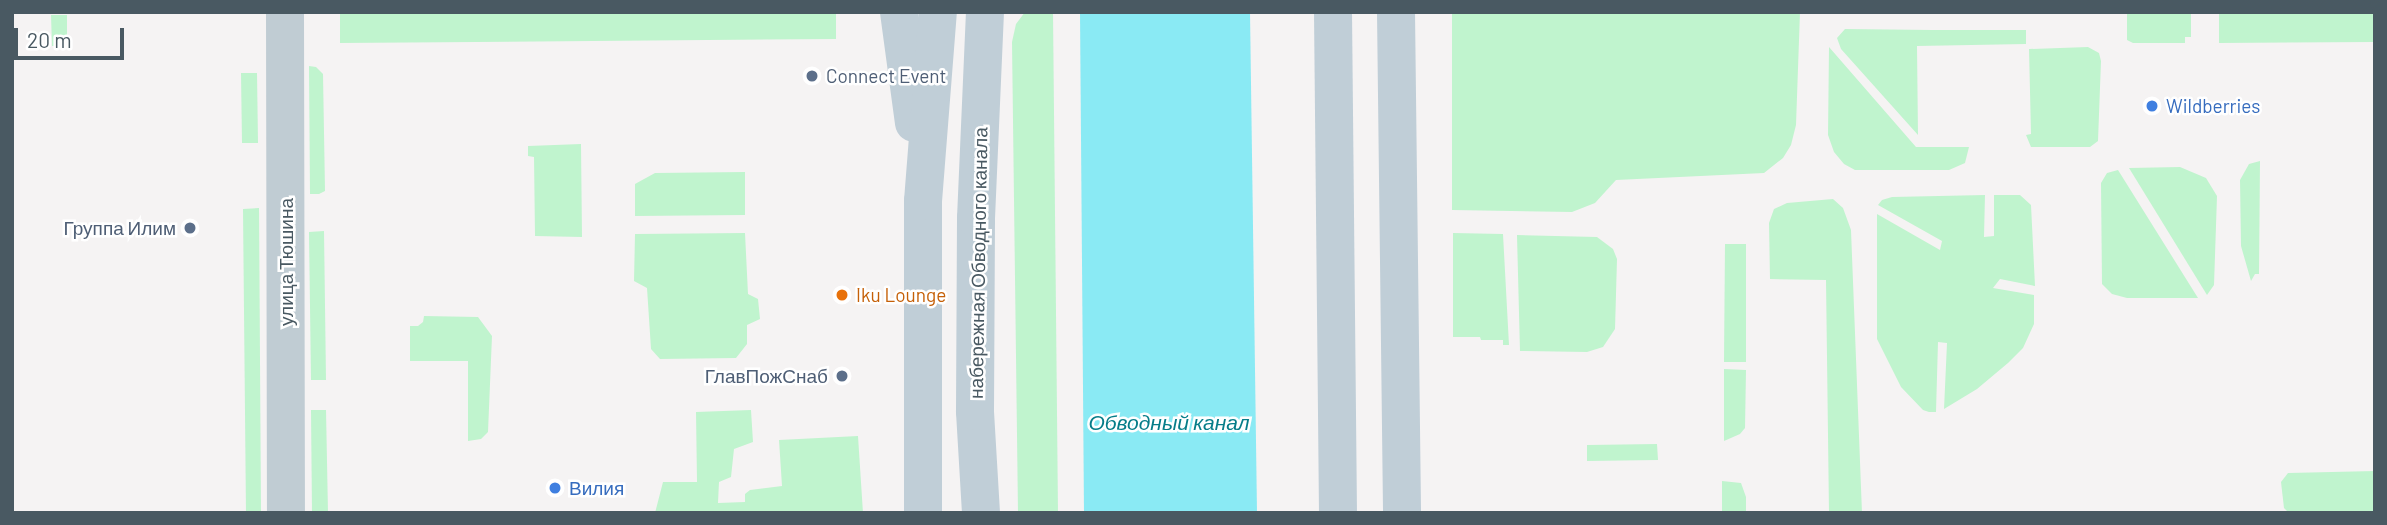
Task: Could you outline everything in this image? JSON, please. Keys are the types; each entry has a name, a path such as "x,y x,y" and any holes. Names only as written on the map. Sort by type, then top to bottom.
{"main road":[{"path":"900,12 923,201"},
{"path":"923,513 923,201 938,12"},
{"name":"набережная Обводного канала","path":"981,513 975,411 976,218 985,12"},
{"path":"982,85 1006,12"},
{"path":"1333,12 1338,513"},
{"path":"1396,12 1402,513"}],"street":[{"name":"улица Тюшина","path":"285,12 286,513"}],"green space":[{"path":"836,12 836,39 340,43 340,14"},
{"path":"1025,12 1053,12 1058,513 1018,513 1012,42 1016,24"},
{"path":"1452,12 1800,12 1796,125 1791,145 1783,158 1764,173 1616,180 1595,203 1572,212 1452,210"},
{"path":"2127,12 2191,12 2191,37 2185,37 2185,43 2133,43 2127,40"},
{"path":"2219,12 2375,12 2375,42 2219,43"},
{"path":"51,15 67,15 67,46 52,46"},
{"path":"1845,29 2026,30 2026,44 1917,46 1918,135 1841,49 1837,38"},
{"path":"1829,47 1916,147 1969,147 1965,163 1949,170 1855,170 1844,164 1834,152 1828,135"},
{"path":"2088,47 2099,53 2101,61 2098,141 2090,147 2031,147 2026,135 2031,134 2029,49"},
{"path":"309,66 316,67 323,74 325,191 319,194 310,194"},
{"path":"241,73 257,73 258,143 242,143"},
{"path":"581,144 582,237 535,236 534,157 528,156 528,146"},
{"path":"2260,161 2259,274 2255,274 2251,281 2241,246 2240,180 2249,164"},
{"path":"2180,167 2206,178 2217,196 2214,285 2207,295 2129,168"},
{"path":"2118,170 2198,298 2127,298 2112,294 2102,284 2101,183 2107,173"},
{"path":"745,172 745,215 635,216 635,184 655,173"},
{"path":"1985,195 1984,237 1994,236 1994,195 2020,195 2031,205 2035,286 2000,279 1993,288 2034,295 2034,324 2023,348 2008,363 1977,389 1944,409 1947,343 1938,342 1936,412 1929,412 1923,410 1901,387 1877,339 1877,214 1940,250 1942,241 1878,205 1882,200 1892,197"},
{"path":"1833,199 1843,208 1851,230 1862,513 1829,513 1826,280 1770,279 1769,223 1774,209 1787,203"},
{"path":"259,208 261,513 246,513 243,209"},
{"path":"324,231 326,380 311,380 309,232"},
{"path":"745,233 748,294 758,299 760,319 747,325 747,344 736,358 660,359 651,349 647,288 634,281 635,234"},
{"path":"1453,233 1503,234 1509,345 1503,345 1503,340 1453,337"},
{"path":"1517,235 1597,237 1613,249 1617,259 1615,329 1603,347 1587,352 1520,351"},
{"path":"1725,244 1746,244 1746,362 1724,362"},
{"path":"424,316 478,317 492,336 488,432 481,439 468,441 468,361 410,361 410,326 418,326 423,322"},
{"path":"1724,369 1746,370 1745,428 1740,434 1724,441"},
{"path":"311,410 326,410 328,513 312,513"},
{"path":"751,410 753,442 734,449 731,477 719,482 718,503 745,502 745,494 750,490 782,486 779,440 858,436 863,513 655,513 663,482 697,482 696,412"},
{"path":"1657,444 1658,460 1587,461 1587,445"},
{"path":"2375,471 2375,513 2289,513 2284,508 2281,482 2288,473"},
{"path":"1722,481 1741,483 1746,497 1746,513 1722,513"}],"water":[{"name":"Обводный канал","path":"1080,12 1250,12 1257,513 1084,513"}],"place":[{"name":"Connect Event","path":"812,76"},
{"name":"Wildberries","path":"2152,106"},
{"name":"Группа Илим","path":"190,228"},
{"name":"Iku Lounge","path":"842,295"},
{"name":"ГлавПожСнаб","path":"842,376"},
{"name":"Вилия","path":"555,488"}]}
